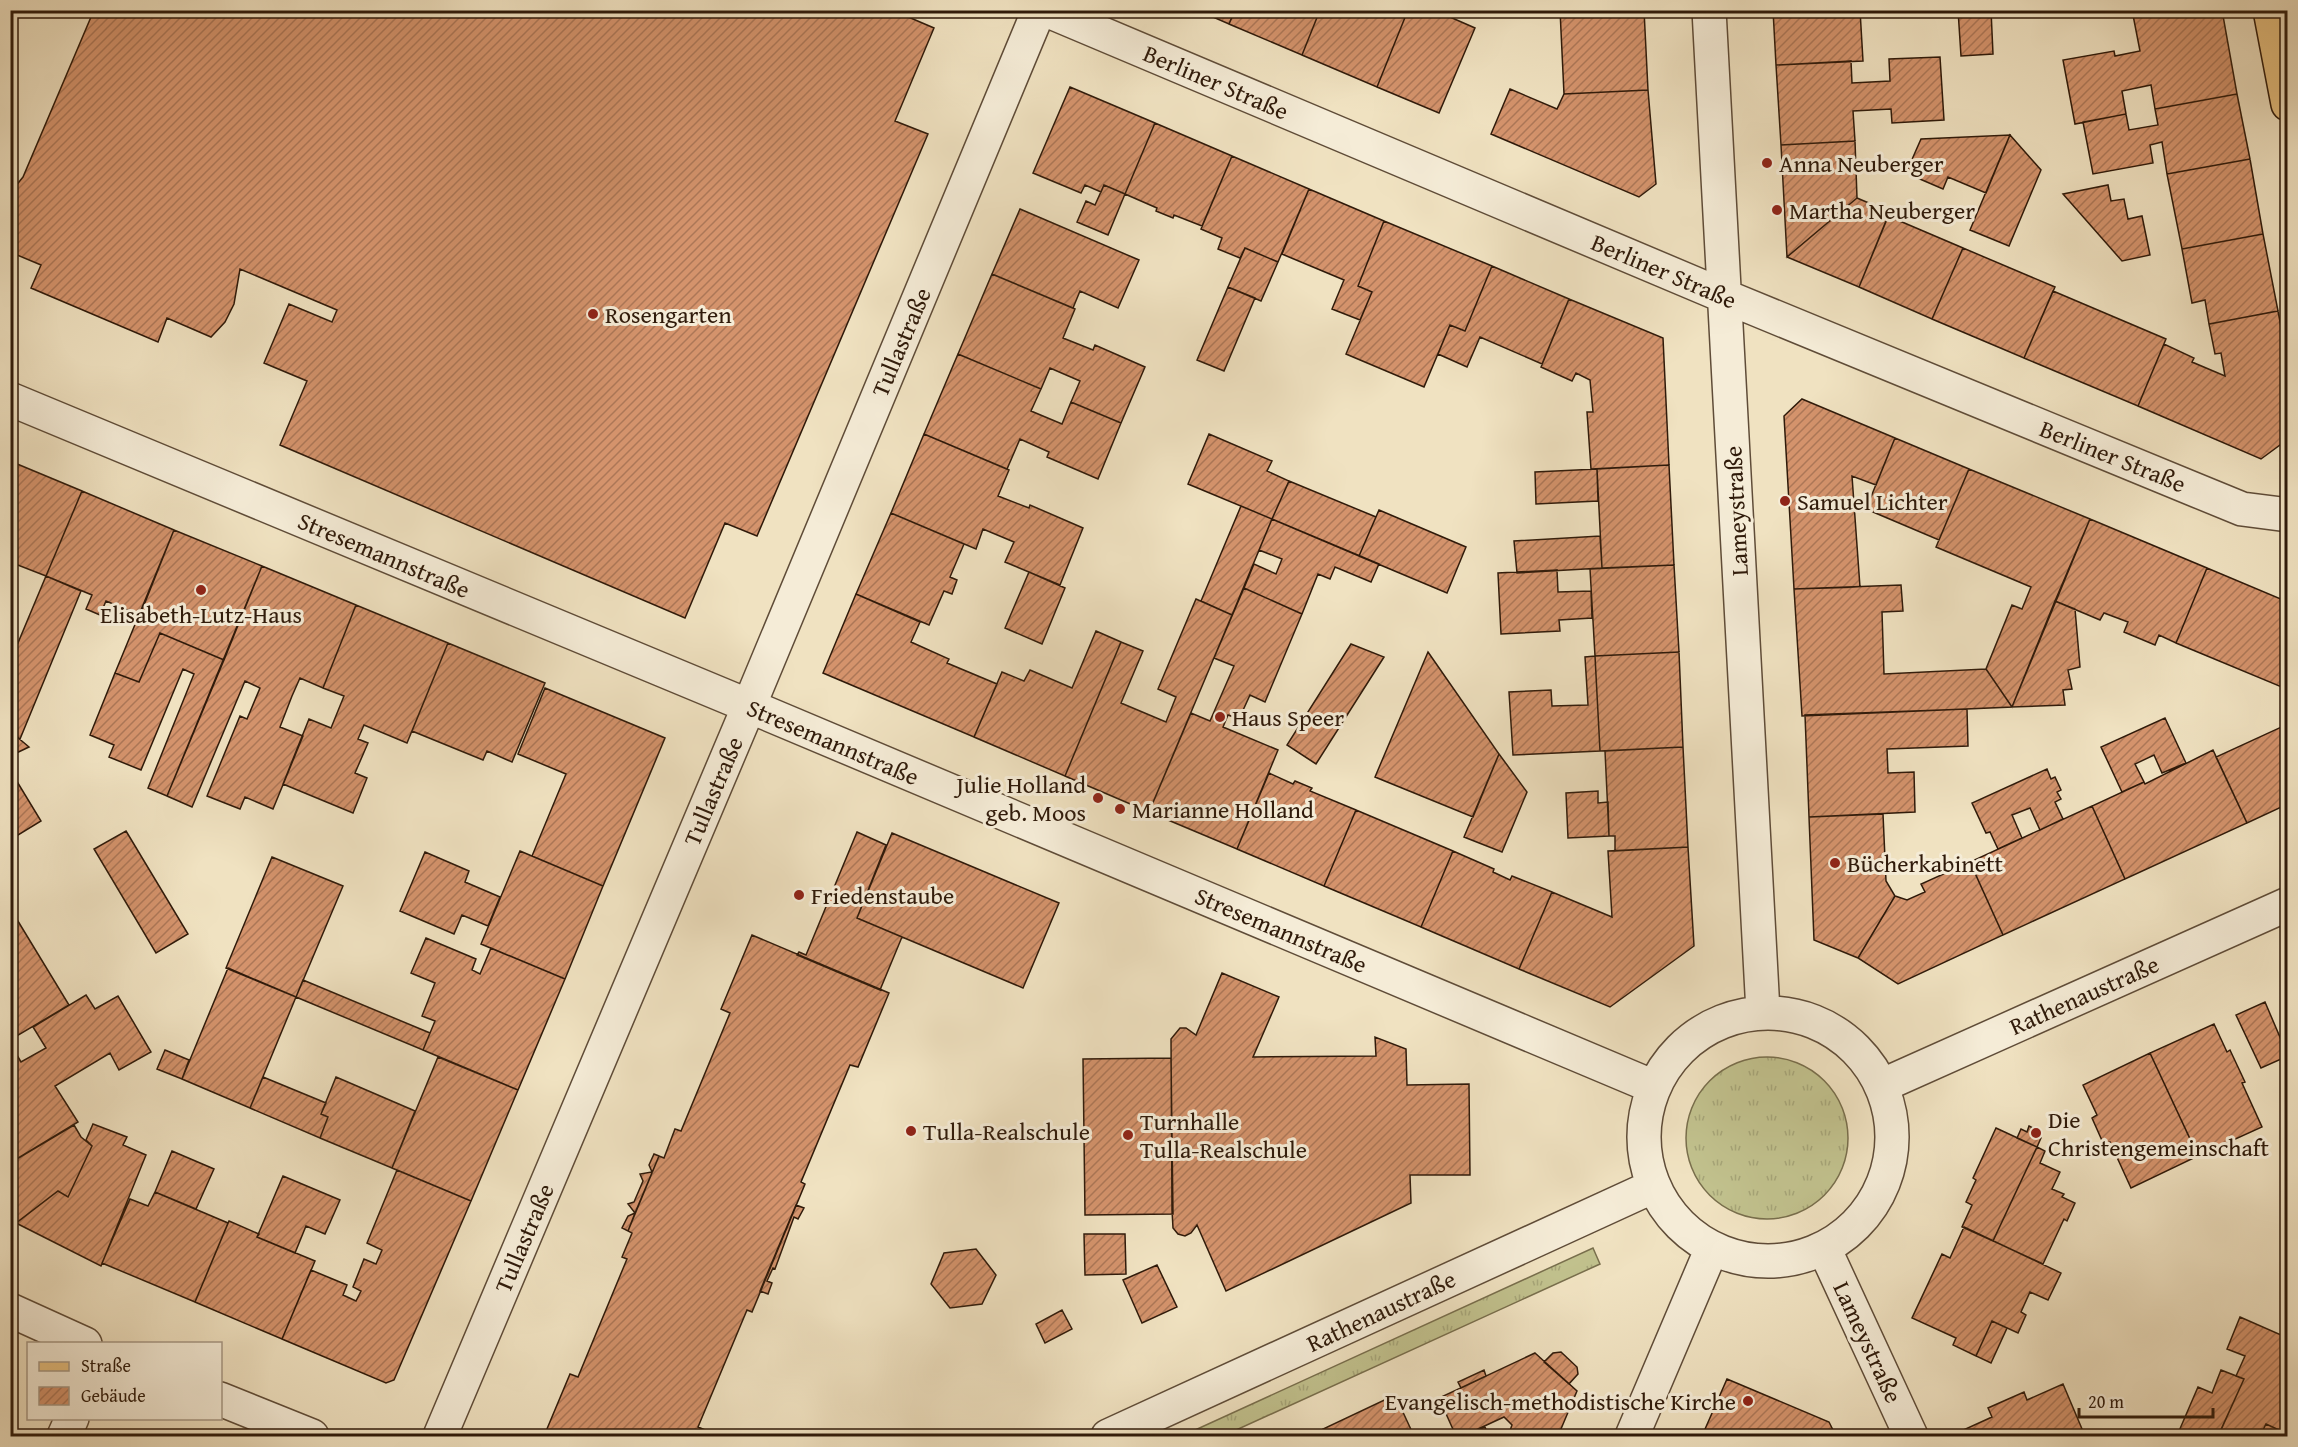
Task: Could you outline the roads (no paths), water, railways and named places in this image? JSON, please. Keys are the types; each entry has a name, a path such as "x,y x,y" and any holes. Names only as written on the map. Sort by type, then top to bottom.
{"main road":[{"path":"2270,10 2288,104"}],"street":[{"name":"Tullastraße","path":"440,1437 749,706 1039,10"},
{"name":"Berliner Straße","path":"1046,10 1724,296 2242,509 2288,515"},
{"name":"Lameystraße","path":"1709,10 1763,1012"},
{"name":"Stresemannstraße","path":"10,399 749,706 1654,1087"},
{"name":"Rathenaustraße","path":"1881,1086 2288,904"},
{"path":"1763,1012 1800,1016 1834,1031 1862,1055 1881,1086 1891,1123 1890,1160 1877,1196 1855,1226 1824,1248 1788,1260 1749,1260 1712,1248 1688,1232 1668,1211 1654,1186 1645,1153 1645,1120 1654,1087 1672,1057 1697,1034 1729,1018 1763,1012"},
{"name":"Rathenaustraße","path":"1108,1437 1654,1186"},
{"path":"1632,1437 1712,1248"},
{"name":"Lameystraße","path":"1824,1248 1911,1437"},
{"path":"10,1310 81,1342"},
{"path":"222,1400 312,1437"},
{"path":"64,1437 72,1420"}],"place":[{"name":"Anna Neuberger","path":"1767,163"},
{"name":"Martha Neuberger","path":"1777,210"},
{"name":"Rosengarten","path":"593,314"},
{"name":"Samuel Lichter","path":"1785,501"},
{"name":"Elisabeth-Lutz-Haus","path":"201,590"},
{"name":"Haus Speer","path":"1220,717"},
{"name":"Julie Holland geb. Moos","path":"1098,798"},
{"name":"Marianne Holland","path":"1120,809"},
{"name":"Bücherkabinett","path":"1835,863"},
{"name":"Friedenstaube","path":"799,895"},
{"name":"Tulla-Realschule","path":"911,1131"},
{"name":"Die Christengemeinschaft","path":"2036,1133"},
{"name":"Turnhalle Tulla-Realschule","path":"1128,1135"},
{"name":"Evangelisch-methodistische Kirche","path":"1748,1401"}]}
